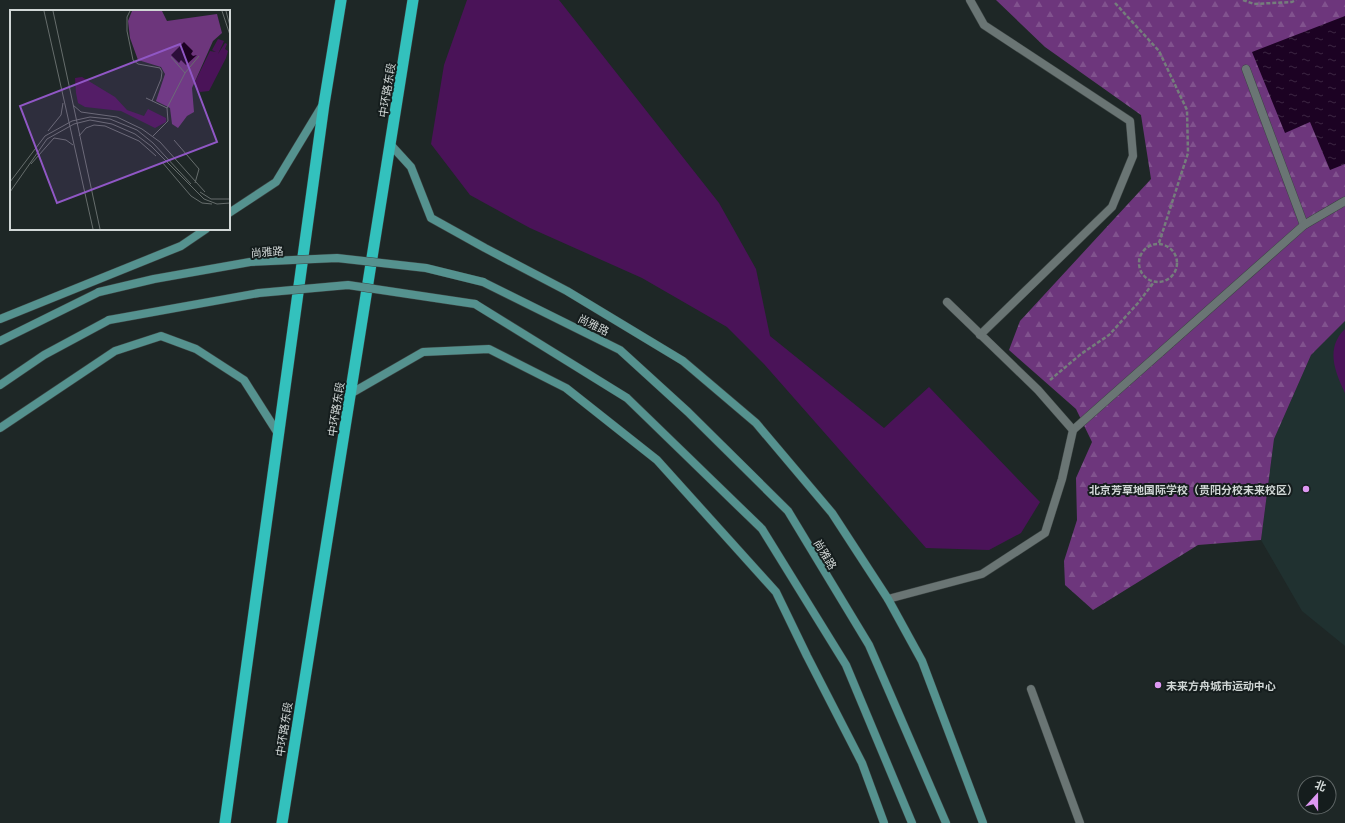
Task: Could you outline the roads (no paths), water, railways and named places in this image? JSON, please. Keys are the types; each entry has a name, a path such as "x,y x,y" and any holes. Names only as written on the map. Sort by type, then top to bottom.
{"highway":[{"path":"225,823 324,104 341,0"},
{"name":"中环路东段","path":"282,823 413,0"}],"main road":[{"path":"230,212 276,182 324,104"},
{"path":"390,144 411,167 431,218 568,291 683,361 756,423 832,512 888,600 922,661 983,823"},
{"path":"0,319 181,246 205,230"},
{"name":"尚雅路","path":"0,341 99,292 154,279 250,262 337,258 426,268 483,282 620,350 694,418 788,511 869,645 946,823"},
{"path":"0,385 44,355 109,320 259,293 348,285 475,304 627,398 762,529 846,665 912,823"},
{"path":"0,428 115,351 162,336 196,350 244,380 279,435"},
{"path":"350,394 423,352 489,349 566,388 657,460 776,592 862,764 884,823"}],"street":[{"path":"970,0 984,25 1130,121 1133,156 1112,207 980,335"},
{"path":"1246,69 1304,225"},
{"path":"888,600 982,574 1046,533 1062,479 1073,430 1304,225 1345,201"},
{"path":"947,302 1038,390 1073,430"},
{"path":"1031,689 1080,823"}],"water":[{"path":"1345,16 1345,164 1330,170 1310,122 1285,133 1252,52"}],"place":[{"name":"北京芳草地国际学校（贵阳分校未来校区）","path":"1306,489"},
{"name":"未来方舟城市运动中心","path":"1158,685"}]}
